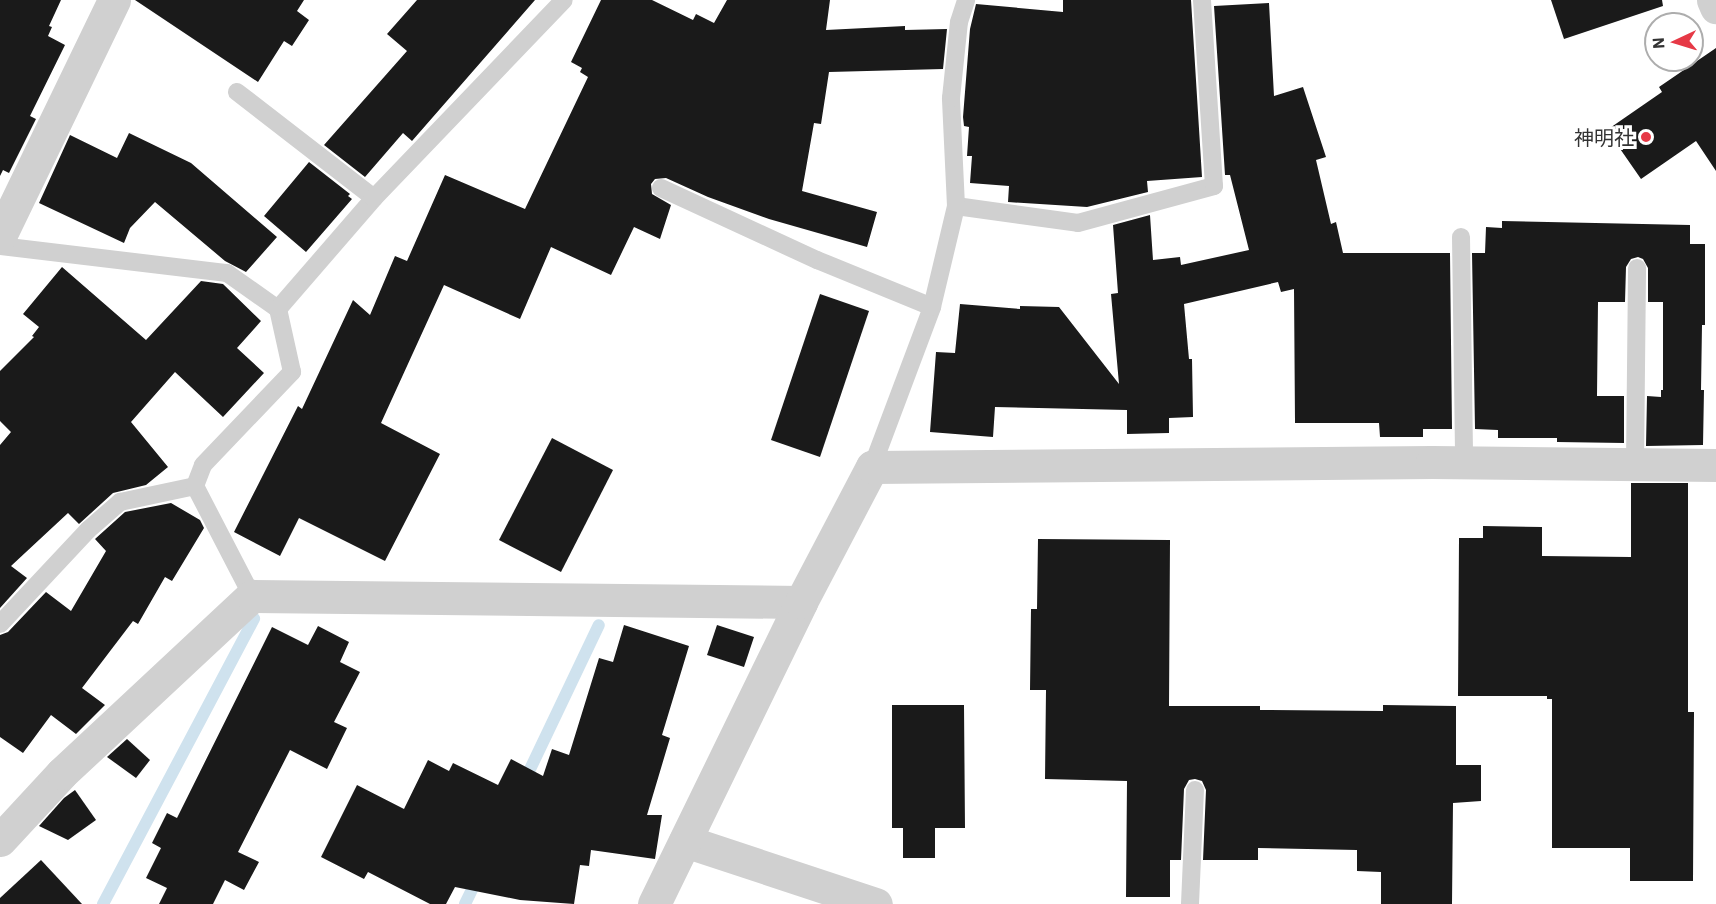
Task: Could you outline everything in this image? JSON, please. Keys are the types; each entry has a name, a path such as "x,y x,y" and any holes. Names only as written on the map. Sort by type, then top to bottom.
{"street":[{"path":"0,236 114,0"},
{"path":"1713,0 1716,7"},
{"path":"654,904 801,602 872,467 1464,462 1716,465"},
{"path":"0,840 62,774 252,596 801,602"},
{"path":"685,841 876,904"}],"lane":[{"path":"278,309 374,198 564,0"},
{"path":"872,467 932,307 956,206 951,98 959,22 966,0"},
{"path":"956,206 1078,223 1214,186 1202,0"},
{"path":"237,92 374,198"},
{"path":"661,188 817,260 932,307"},
{"path":"1461,237 1464,462"},
{"path":"0,246 227,273 278,309 291,372 202,465 195,486 252,596"},
{"path":"1635,464 1636,268"},
{"path":"0,624 88,530 120,502 195,486"},
{"path":"1190,904 1195,790"}],"building":[{"path":"0,0 61,0 49,26 52,27 48,36 65,45 30,116 36,119 9,173 3,170 0,176"},
{"path":"135,0 304,0 297,11 309,20 292,46 284,41 258,82"},
{"path":"417,0 535,0 412,141 403,133 365,177 324,145 407,51 387,34"},
{"path":"601,0 652,0 693,20 696,14 714,23 727,0 830,0 826,30 905,26 905,30 947,29 943,69 829,72 821,124 814,123 802,191 877,212 867,247 769,219 708,197 666,178 655,179 651,184 652,194 671,205 660,239 634,227 611,275 551,247 520,319 444,285 381,423 440,454 385,561 299,518 280,556 234,532 298,406 302,409 353,300 370,315 395,256 407,261 445,175 525,209 588,77 580,72 582,68 571,62"},
{"path":"1063,0 1191,0 1202,177 1147,181 1148,192 1087,207 1008,202 1009,186 970,183 972,156 967,156 969,127 964,126 963,117 970,29 976,4 1063,12"},
{"path":"1551,0 1662,0 1663,6 1564,39"},
{"path":"1269,3 1274,96 1303,87 1326,157 1316,160 1331,224 1336,222 1343,253 1450,253 1452,429 1423,429 1423,437 1380,437 1379,423 1295,423 1294,289 1281,292 1278,282 1184,304 1189,359 1192,359 1193,417 1169,418 1169,433 1127,434 1127,410 995,407 993,437 930,432 936,352 955,353 960,304 1020,309 1020,306 1059,307 1119,384 1111,294 1118,293 1113,225 1150,215 1153,260 1180,257 1181,265 1249,250 1230,175 1225,175 1214,6"},
{"path":"1716,48 1716,171 1696,141 1641,179 1607,130 1662,92 1659,87 1681,72 1704,72 1704,56"},
{"path":"129,133 191,163 277,237 246,272 225,261 155,202 130,228 124,243 39,203 70,135 117,158"},
{"path":"309,162 350,194 348,196 352,199 306,252 264,216"},
{"path":"1502,221 1690,225 1690,244 1705,244 1705,325 1702,325 1701,390 1704,390 1703,445 1646,446 1647,396 1661,397 1661,390 1663,390 1663,302 1648,302 1648,268 1643,259 1638,257 1631,259 1626,267 1625,302 1598,302 1597,396 1624,396 1624,443 1557,442 1557,438 1498,438 1498,430 1475,429 1472,253 1485,253 1486,227 1502,228"},
{"path":"62,267 146,340 201,281 223,284 261,321 237,348 264,373 223,417 175,372 131,422 168,467 146,485 113,493 79,524 68,513 11,566 27,578 0,608 0,445 11,432 0,421 0,371 34,337 32,336 39,327 23,314"},
{"path":"820,294 869,311 820,457 771,440"},
{"path":"552,438 613,470 561,572 499,540"},
{"path":"1631,483 1688,483 1688,712 1694,712 1693,881 1630,881 1630,848 1552,848 1552,699 1547,699 1547,696 1458,696 1459,538 1483,538 1483,526 1542,527 1542,556 1631,557"},
{"path":"171,503 200,520 204,528 172,581 165,577 138,624 133,621 82,688 105,705 76,734 51,715 23,753 0,737 0,635 8,632 46,592 71,611 106,551 95,539 125,512"},
{"path":"1038,539 1170,540 1169,706 1260,706 1260,710 1383,711 1383,705 1456,706 1456,765 1481,765 1481,801 1453,803 1452,904 1381,904 1381,872 1357,871 1357,850 1258,848 1258,860 1203,860 1206,790 1202,781 1195,779 1189,780 1184,789 1181,860 1170,860 1170,897 1126,897 1127,781 1045,779 1046,690 1030,690 1031,609 1037,609"},
{"path":"624,625 689,646 662,735 670,738 647,815 662,815 655,859 591,850 589,866 580,865 574,904 520,900 455,887 446,904 430,904 368,872 364,879 321,857 357,785 404,809 428,760 449,771 453,763 498,785 511,759 543,776 552,749 569,755 599,658 613,662"},
{"path":"717,625 754,637 744,667 707,655"},
{"path":"318,626 349,642 340,662 360,672 334,722 347,728 327,769 290,750 238,852 259,862 244,890 225,880 213,904 159,904 167,888 146,878 161,848 152,843 167,813 177,818 272,627 308,645"},
{"path":"892,705 964,705 965,828 935,828 935,858 903,858 903,828 892,828"},
{"path":"127,739 150,760 136,778 107,757"},
{"path":"75,790 96,820 68,840 39,826 64,798"},
{"path":"41,860 82,904 0,904 0,898"}],"waterway":[{"path":"103,904 254,619"},
{"path":"523,784 599,625"},
{"path":"465,904 479,875"}],"place":[{"name":"神明社","path":"1646,137"}]}
